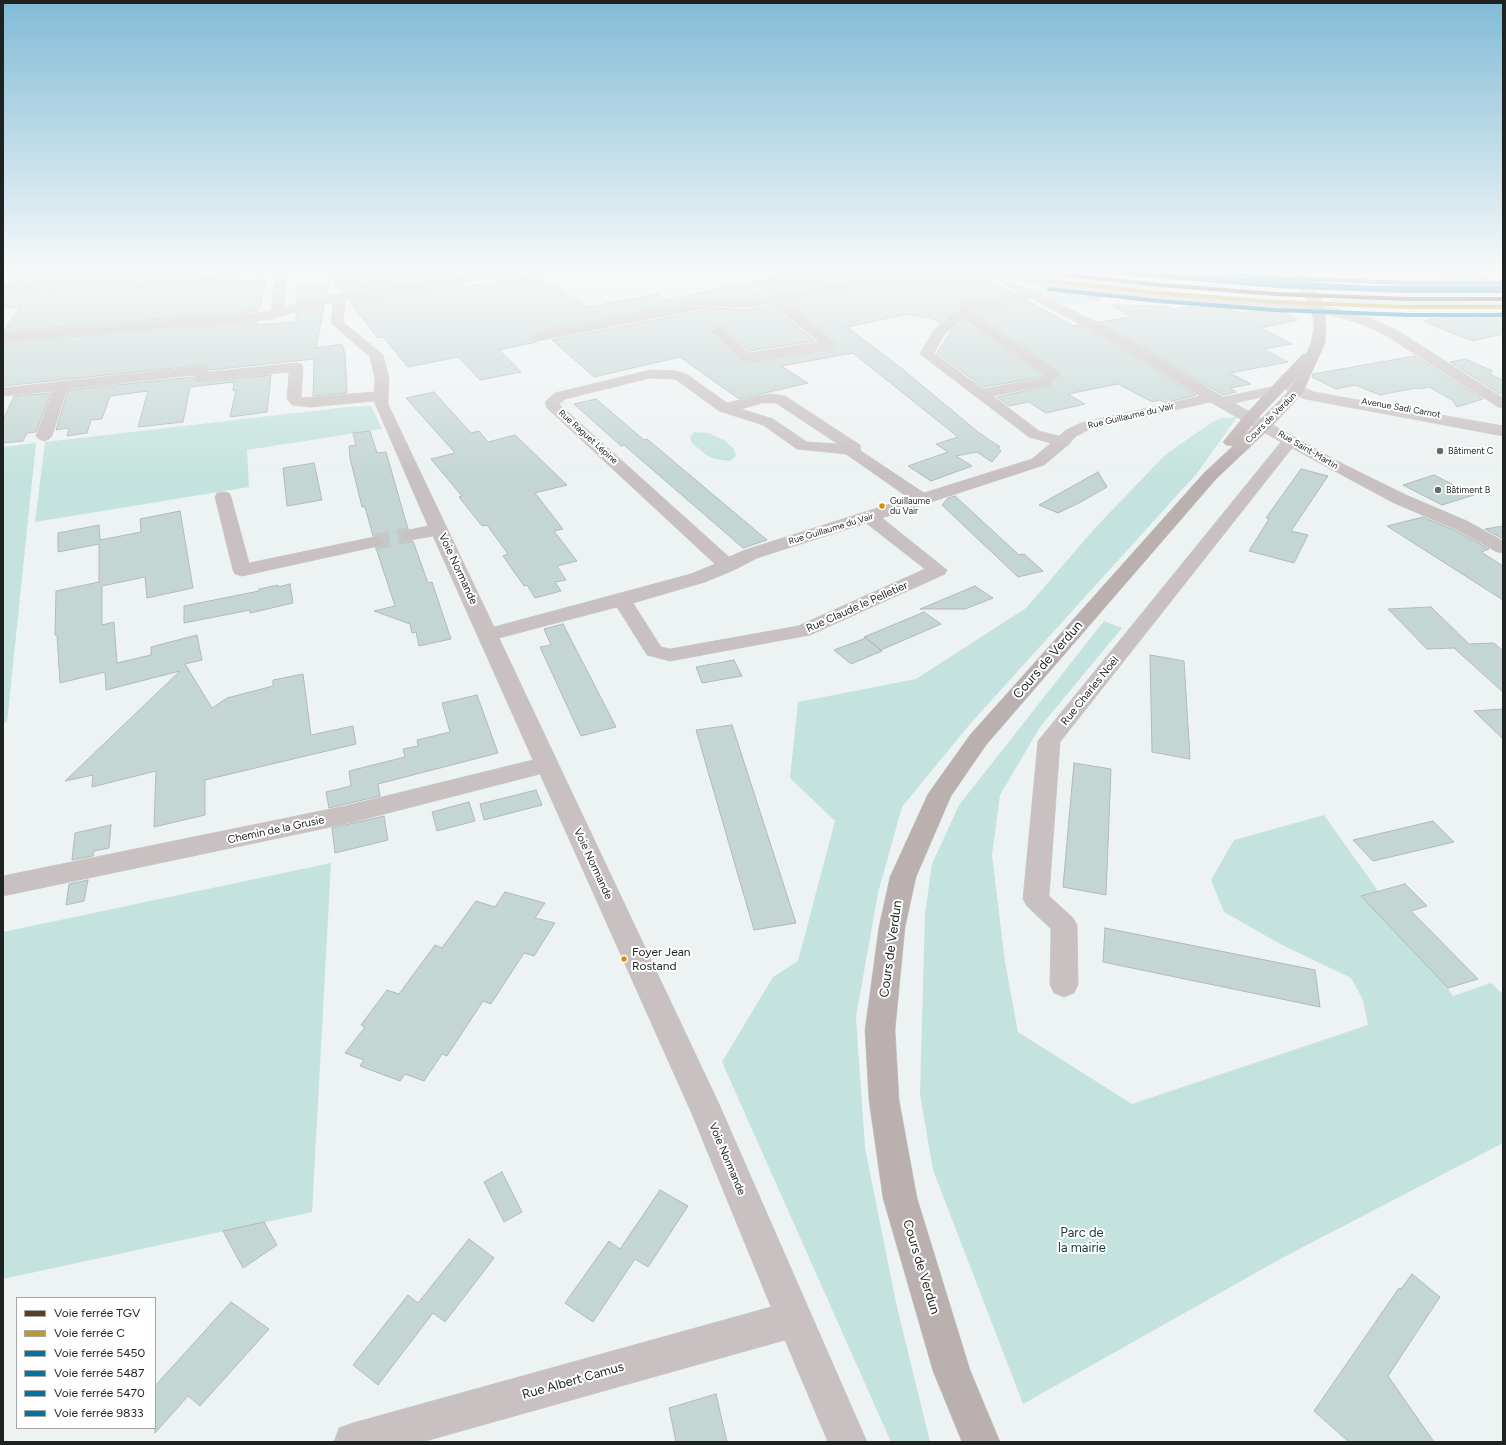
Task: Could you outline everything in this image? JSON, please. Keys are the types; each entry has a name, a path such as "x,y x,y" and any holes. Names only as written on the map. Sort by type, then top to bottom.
{"main road":[{"name":"Cours de Verdun","path":"981,1442 952,1371 900,1198 884,1100 880,1030 892,927 903,877 923,829 940,794 978,740 1210,476 1300,393 1318,340"},
{"name":"Cours de Verdun","path":"1210,476 1231,442 1250,418 1316,348"}],"street":[{"name":"Voie Normande","path":"358,340 376,356 382,378 381,404 708,1114 794,1319 848,1442"},
{"path":"727,340 746,357 753,358 827,345 828,343 826,340"},
{"path":"935,340 927,354 1034,434 1063,442"},
{"path":"982,394 1043,382 1052,373 1003,340"},
{"name":"Rue Saint-Martin","path":"1119,340 1217,400 1400,499 1461,525 1503,548"},
{"path":"1404,340 1500,400"},
{"path":"3,392 202,370 201,377 296,367 294,399 297,402 310,403 381,396"},
{"name":"Rue Raguet Lépine","path":"728,566 552,405 552,402 560,396 581,390 650,374 669,374 682,378 724,408 768,422 803,446 850,450 923,500"},
{"path":"1287,378 1292,388 1300,393"},
{"path":"44,436 61,386"},
{"name":"Rue Guillaume du Vair","path":"488,635 622,600 698,578 728,566 751,554 1038,462 1063,442 1071,433 1086,426 1276,390"},
{"name":"Avenue Sadi Carnot","path":"1300,393 1503,427"},
{"name":"Avenue Sadi Carnot","path":"1300,393 1503,431"},
{"name":"Rue Raguet Lépine","path":"724,408 762,399 780,399 854,448 855,453"},
{"name":"Rue Charles Noël","path":"1064,985 1064,925 1036,899 1049,741 1291,440"},
{"path":"223,497 242,570 374,542"},
{"name":"Rue Claude le Pelletier","path":"622,600 654,651 670,655 803,631 938,570 870,517"},
{"path":"410,535 439,528"},
{"name":"Chemin de la Grusie","path":"3,886 345,816 547,764"},
{"name":"Rue Albert Camus","path":"353,1442 794,1319"}],"green space":[{"path":"371,406 382,429 247,450 249,487 35,522 45,442 347,407"},
{"path":"1237,417 1198,472 970,724 902,807 878,893 856,1017 865,1148 897,1307 930,1442 891,1442 722,1062 773,977 798,961 835,821 790,778 798,702 916,679 1026,608 1096,527 1165,455 1212,422 1222,418"},
{"path":"694,432 708,433 724,440 734,449 736,456 730,461 715,459 706,455 692,443 690,438"},
{"path":"36,443 7,722 3,723 3,447"},
{"name":"Parc de la mairie","path":"1104,621 1122,628 1040,727 1000,795 992,855 1005,962 1018,1032 1132,1104 1368,1025 1363,1000 1351,978 1282,945 1224,912 1211,880 1234,840 1324,815 1453,996 1491,983 1503,994 1503,1143 1282,1258 1023,1404 933,1170 920,1094 925,914 932,864 959,805"},
{"path":"331,863 312,1212 3,1279 3,932"}],"building":[{"path":"23,340 317,340 316,348 342,344 345,354 347,393 313,396 314,359 210,370 207,366 202,365 3,386 3,342"},
{"path":"386,340 535,340 537,342 499,350 521,372 480,380 458,357 408,367"},
{"path":"552,340 718,340 740,361 746,362 827,350 832,349 835,346 834,340 865,340 901,368 978,432 1000,447 997,447 1001,451 992,462 977,452 956,456 972,466 931,481 908,466 948,452 936,444 958,437 853,353 781,366 808,383 739,399 680,357 594,377"},
{"path":"737,340 815,341 749,351"},
{"path":"945,340 992,340 1042,374 1037,378 983,387 937,353"},
{"path":"1012,340 1107,340 1196,395 1164,403 1160,400 1152,402 1118,384 1068,394 1085,404 1046,413 1029,402 1009,406 997,397 1048,386 1060,373"},
{"path":"1130,340 1285,340 1292,344 1264,349 1288,362 1230,373 1251,384 1230,388 1236,392 1223,395"},
{"path":"1415,356 1483,399 1457,407 1452,400 1429,387 1419,389 1415,388 1380,395 1355,385 1336,389 1312,377 1313,374"},
{"path":"1465,359 1493,371 1489,374 1503,380 1503,393 1500,394 1450,362"},
{"path":"271,375 267,412 230,417 236,390 233,391 234,382 190,387 183,422 138,427 148,391 110,396 102,419 91,420 87,433 67,436 69,428 56,430 68,390 193,377 196,381 201,382"},
{"path":"434,392 471,433 479,431 488,442 515,435 567,485 535,493 563,529 554,531 577,561 557,566 566,580 555,582 561,591 535,598 527,585 524,586 503,556 508,554 487,525 482,526 459,497 462,496 431,459 455,453 406,398"},
{"path":"51,393 36,432 27,433 23,441 3,443 3,420 14,396"},
{"path":"596,399 644,440 647,439 767,540 743,548 624,445 621,446 574,404"},
{"path":"370,431 377,453 386,452 408,529 403,530 400,536 404,540 413,541 428,583 432,582 451,639 419,646 416,632 412,633 410,624 374,611 395,606 376,548 381,547 384,542 380,537 373,536 365,507 362,507 350,458 349,446 356,445 353,433"},
{"path":"314,463 322,500 287,506 283,468"},
{"path":"1301,469 1328,476 1291,531 1308,535 1294,563 1249,551 1269,519 1266,518"},
{"path":"1098,472 1107,487 1079,503 1058,513 1039,505"},
{"name":"Bâtiment B","path":"1434,475 1474,495 1442,505 1403,485"},
{"path":"955,496 1019,555 1024,554 1043,571 1018,577 942,505 948,498"},
{"path":"180,511 193,588 147,598 145,577 102,586 102,625 114,622 117,663 151,655 151,647 197,635 202,660 185,664 212,708 227,698 273,686 273,680 303,674 311,735 353,726 356,744 205,780 205,815 154,827 156,771 92,787 93,775 65,781 180,671 106,690 105,672 60,683 57,635 55,635 56,591 99,582 99,544 58,552 58,533 99,525 100,540 141,532 140,519"},
{"path":"1423,517 1454,530 1489,549 1481,552 1503,566 1503,600 1387,526"},
{"path":"1503,526 1503,539 1485,529"},
{"path":"290,584 293,603 250,613 250,610 184,623 184,606 259,591 259,589 278,585 278,587"},
{"path":"975,586 993,598 965,609 920,609"},
{"path":"1431,607 1469,644 1494,643 1503,651 1503,692 1454,648 1427,649 1388,609"},
{"path":"924,612 941,624 881,650 864,637"},
{"path":"563,624 616,727 581,736 540,647 551,645 544,629"},
{"path":"866,638 882,651 851,664 834,650"},
{"path":"1150,655 1184,661 1190,759 1152,752"},
{"path":"734,660 742,676 702,683 696,667"},
{"path":"477,695 498,753 378,784 380,796 329,808 326,792 351,786 349,771 405,757 403,749 418,746 417,740 450,732 442,703"},
{"path":"1503,709 1503,739 1474,711"},
{"path":"732,725 796,923 754,930 696,730"},
{"path":"1074,763 1111,769 1106,895 1063,887"},
{"path":"536,790 542,805 484,820 480,804"},
{"path":"469,802 475,821 437,831 432,812"},
{"path":"384,816 388,840 335,853 332,828"},
{"path":"1433,821 1454,842 1373,861 1353,840"},
{"path":"111,825 109,848 94,851 93,856 72,860 75,833"},
{"path":"88,880 84,901 66,905 69,884"},
{"path":"1405,884 1427,906 1411,911 1478,979 1448,988 1361,896"},
{"path":"505,892 545,903 535,918 555,923 534,956 524,953 491,1004 483,1001 447,1056 442,1054 424,1081 405,1074 400,1081 360,1066 364,1060 345,1053 365,1027 361,1025 387,990 399,994 435,945 442,948 476,901 495,907"},
{"path":"1105,928 1315,970 1320,1007 1103,962"},
{"path":"502,1172 522,1212 504,1222 484,1182"},
{"path":"660,1190 688,1206 648,1267 635,1259 593,1322 565,1303 609,1241 620,1249"},
{"path":"264,1222 277,1245 243,1268 223,1231"},
{"path":"469,1239 494,1258 445,1322 433,1313 378,1385 353,1365 408,1295 418,1303"},
{"path":"1412,1274 1440,1297 1388,1376 1434,1442 1349,1442 1314,1411 1399,1288 1401,1289"},
{"path":"231,1302 269,1329 200,1406 188,1396 155,1433 156,1385"},
{"path":"716,1394 727,1442 676,1442 669,1408"}],"tunnel":[{"path":"374,542 410,535"}],"place":[{"name":"Bâtiment C","path":"1440,451"},
{"name":"Bâtiment B","path":"1438,490"},
{"name":"Guillaume du Vair","path":"882,506"},
{"name":"Foyer Jean Rostand","path":"624,959"}]}
